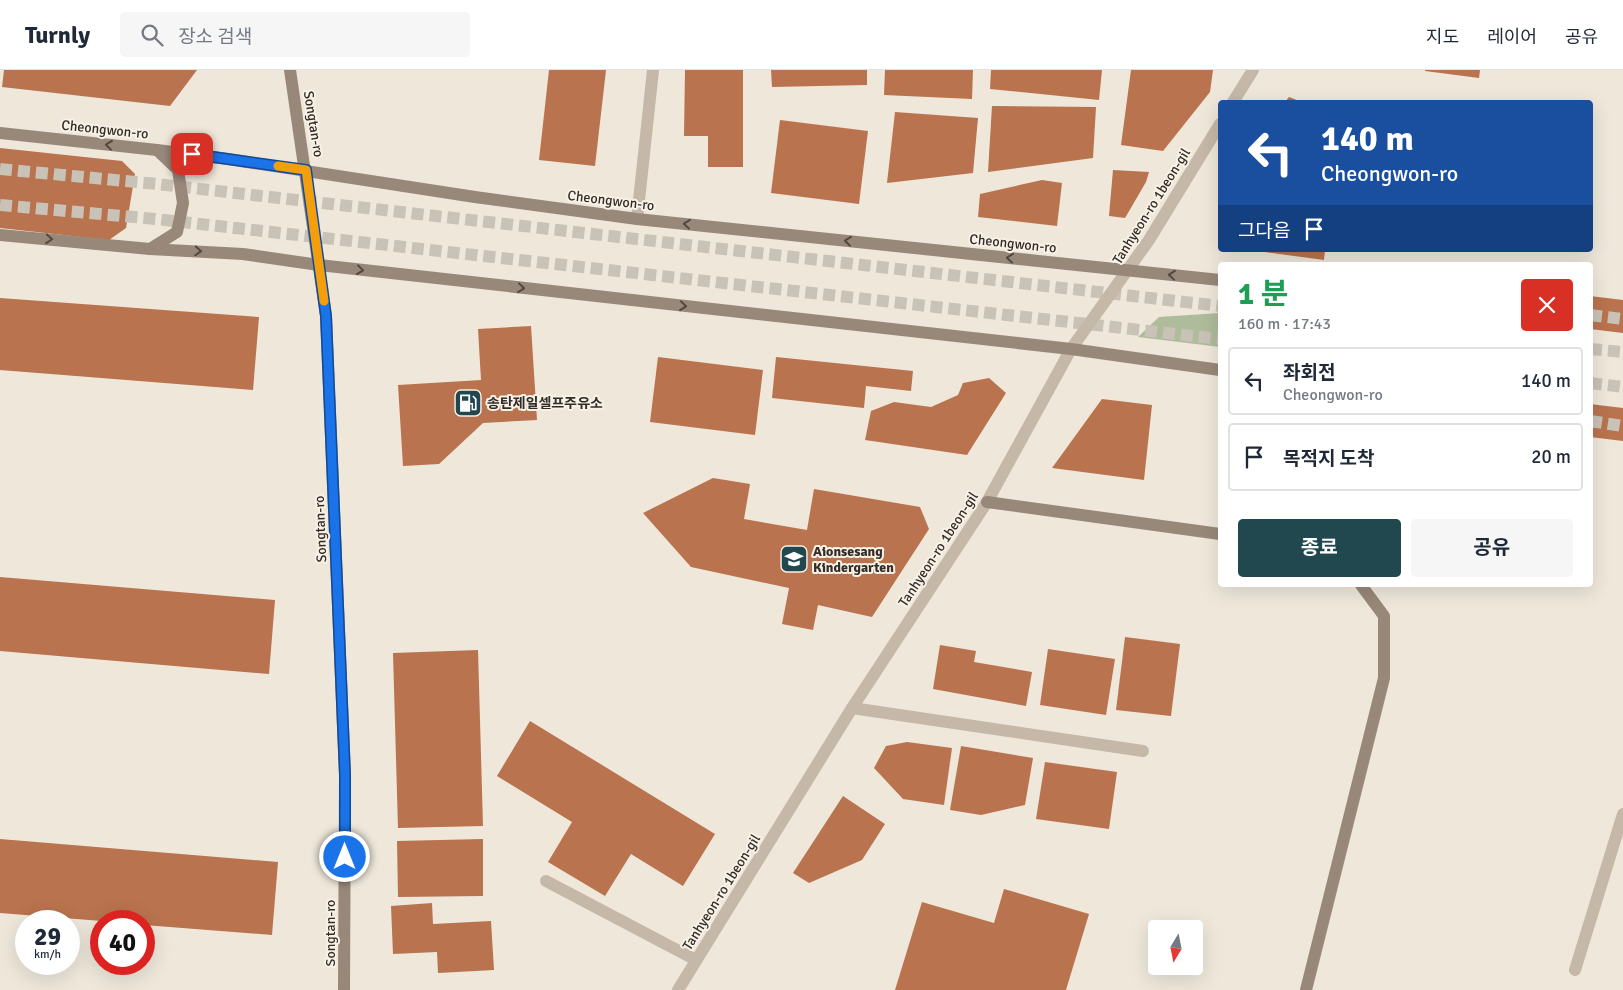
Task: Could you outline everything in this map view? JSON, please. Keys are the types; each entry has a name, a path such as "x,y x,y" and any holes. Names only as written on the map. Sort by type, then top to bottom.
{"main road":[{"name":"Songtan-ro","path":"290,70 326,316 345,775 344,990"},
{"name":"Cheongwon-ro","path":"0,134 157,150 637,219 1218,280"},
{"path":"150,249 177,232 183,203 178,170 157,150"},
{"path":"0,235 150,249 243,254 320,265 1072,349 1218,370"},
{"path":"987,502 1218,534"},
{"path":"1306,990 1384,678 1384,616 1362,587"}],"street":[{"path":"637,219 653,70"},
{"path":"1234,100 1253,70"},
{"name":"Tanhyeon-ro 1beon-gil","path":"678,990 852,708 987,502 1072,349 1149,240 1218,127"},
{"path":"852,708 1143,751"},
{"path":"1574,970 1623,814"},
{"path":"546,881 696,960"}],"green space":[{"path":"1218,313 1218,347 1138,337 1159,317"}],"building":[{"path":"4,70 197,70 170,106 2,87"},
{"path":"549,70 606,70 595,166 539,160"},
{"path":"685,70 743,70 743,167 708,167 708,136 684,136"},
{"path":"771,70 867,70 867,85 772,87"},
{"path":"885,70 973,70 972,99 884,95"},
{"path":"991,70 1102,70 1099,100 990,89"},
{"path":"1131,70 1213,70 1210,92 1163,151 1121,145"},
{"path":"1425,70 1480,70 1479,78"},
{"path":"992,106 1096,107 1093,158 988,172"},
{"path":"895,112 978,118 973,173 887,183"},
{"path":"780,120 868,131 859,204 771,193"},
{"path":"0,148 122,161 135,174 126,228 109,240 0,228"},
{"path":"1113,170 1149,172 1146,182 1125,218 1109,216"},
{"path":"1042,180 1062,183 1057,226 978,217 980,194"},
{"path":"1264,252 1325,252 1324,260"},
{"path":"1593,296 1623,300 1623,333 1593,329"},
{"path":"0,298 259,317 253,390 0,370"},
{"name":"송탄제일셀프주유소","path":"531,326 537,420 483,423 439,464 403,466 398,385 481,380 478,329"},
{"path":"658,357 763,370 755,435 650,422"},
{"path":"776,357 913,371 911,391 866,386 864,408 772,398"},
{"path":"989,378 1006,393 967,455 865,440 871,411 894,402 931,407 958,395 963,383"},
{"path":"1102,399 1152,405 1144,480 1052,468"},
{"path":"1593,404 1623,408 1623,441 1593,437"},
{"path":"713,478 750,484 744,519 807,530 814,489 920,507 929,529 872,617 818,605 813,630 782,624 789,588 691,567 643,513"},
{"path":"0,577 275,600 269,674 0,651"},
{"path":"1125,637 1180,644 1171,716 1116,710"},
{"path":"940,645 976,651 974,662 1032,672 1026,706 933,689"},
{"path":"1048,649 1115,659 1106,715 1040,705"},
{"path":"478,650 483,826 398,828 393,653"},
{"path":"530,721 715,834 683,886 631,854 605,896 548,862 572,822 497,776"},
{"path":"907,742 952,748 944,805 903,799 874,768 886,746"},
{"path":"961,746 1033,758 1025,805 981,815 950,810"},
{"path":"1045,762 1117,772 1109,829 1036,819"},
{"path":"843,796 885,824 862,860 809,883 793,873"},
{"path":"0,839 278,862 272,935 155,926 155,910 90,910 90,920 80,919 80,910 15,910 15,914 0,913"},
{"path":"483,839 483,896 398,897 397,841"},
{"path":"1004,889 1089,914 1066,990 895,990 922,902 994,923"},
{"path":"432,903 433,924 491,921 494,970 438,973 437,952 393,954 391,906"}],"tunnel":[{"path":"0,169 157,184 1218,306"},
{"path":"0,205 156,219 1218,339"},
{"path":"1593,315 1623,319"},
{"path":"1593,349 1623,352"},
{"path":"1593,383 1623,387"},
{"path":"1593,421 1623,426"}],"slow traffic":[{"path":"278,166 306,170 324,301"}],"place":[{"name":"송탄제일셀프주유소","path":"468,403"},
{"name":"Aionsesang Kindergarten","path":"794,559"}],"route":[{"path":"192,154 306,170 326,316 345,775 345,857"}]}
